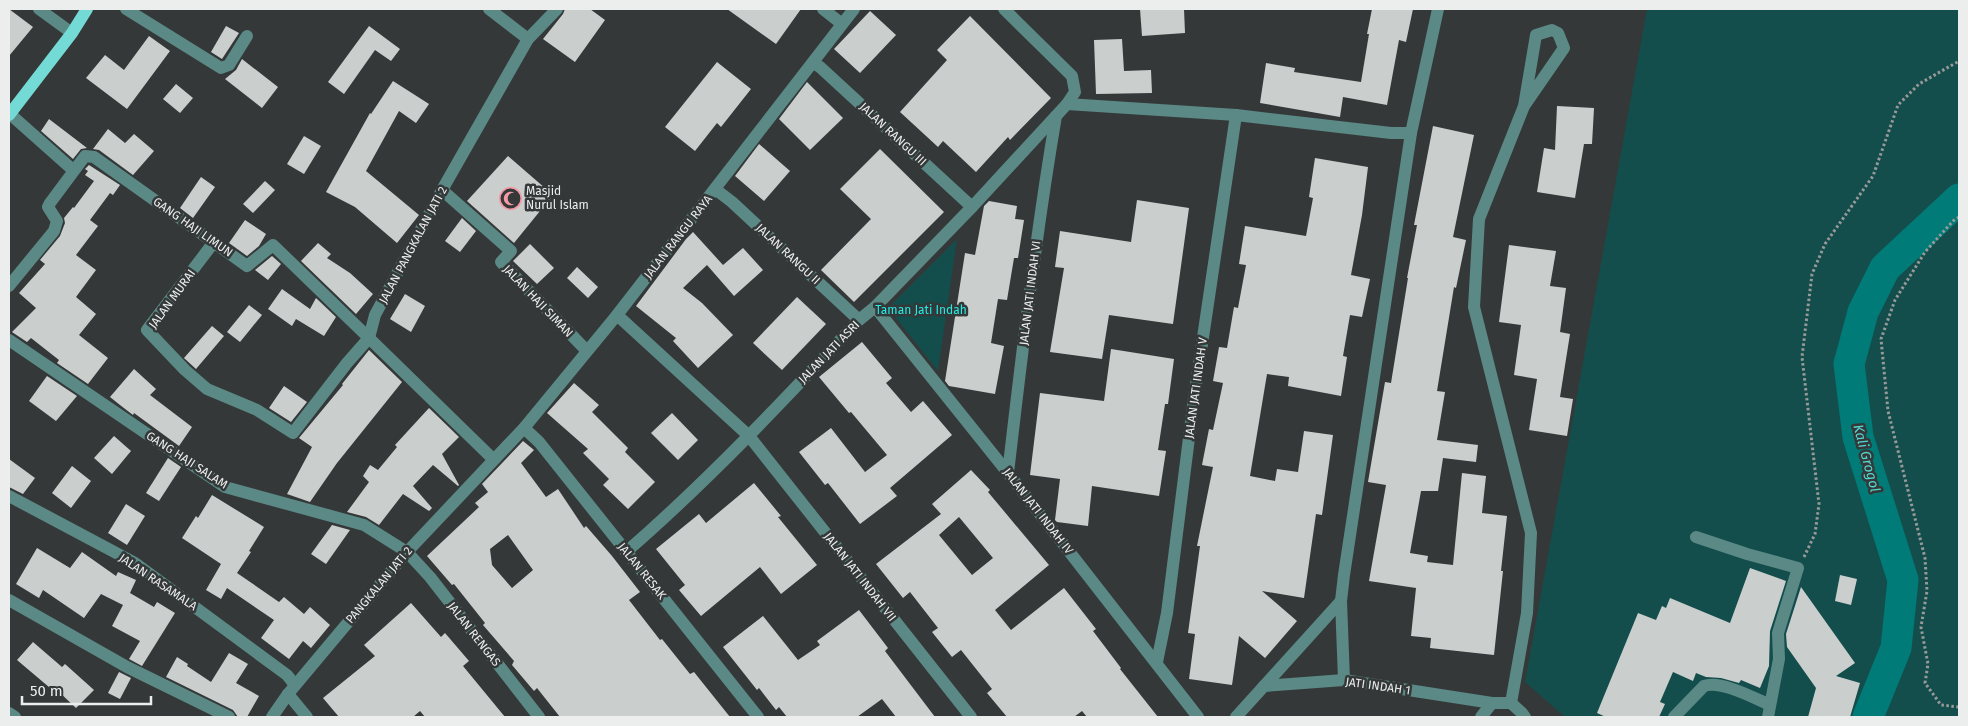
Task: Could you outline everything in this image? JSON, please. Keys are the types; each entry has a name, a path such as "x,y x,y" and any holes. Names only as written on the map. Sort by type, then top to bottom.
{"main road":[{"path":"10,114 72,33 87,9"}],"street":[{"path":"39,9 72,33"},
{"path":"126,9 221,68 229,65 247,36"},
{"path":"489,9 528,39"},
{"name":"JALAN PANGKALAN JATI 2","path":"369,338 375,314 442,190 528,39 556,9"},
{"path":"823,9 842,24"},
{"name":"JALAN RANGU RAYA","path":"493,459 524,428 617,315 854,9"},
{"path":"1004,9 1072,76 1075,92 1067,104 1236,115 1391,133 1411,133"},
{"path":"1344,680 1341,601 1411,133 1438,9"},
{"path":"1524,106 1564,48 1558,32 1552,30 1536,35 1524,106 1479,219 1474,307 1531,533 1527,613 1511,703 1524,717"},
{"name":"JALAN RANGU III","path":"813,63 820,67 972,207"},
{"name":"JALAN JATI ASRI","path":"626,552 749,436 859,320 875,307 972,207 1067,104"},
{"path":"9,286 54,231 57,221 48,207 73,170 10,114"},
{"name":"JALAN JATI INDAH VI","path":"1008,472 1028,302 1056,115"},
{"name":"JALAN JATI INDAH V","path":"1157,662 1167,613 1194,398 1236,115"},
{"name":"GANG HAJI LIMUN","path":"73,170 85,156 94,157 247,266 273,245 369,338"},
{"name":"JALAN HAJI SIMAN","path":"442,190 511,250 501,262 587,351"},
{"name":"JALAN RANGU II","path":"715,190 732,202 859,320"},
{"name":"JALAN MURAI","path":"214,242 147,330 185,370 207,389 257,410 293,433 346,362 369,338"},
{"name":"JALAN JATI INDAH IV","path":"875,307 1008,472 1198,717"},
{"name":"JALAN JATI INDAH VII","path":"617,315 749,436 971,717"},
{"path":"369,338 493,459"},
{"name":"GANG HAJI SALAM","path":"10,344 225,487 364,526 407,552"},
{"name":"JALAN RESAK","path":"524,428 539,442 758,717"},
{"name":"PANGKALAN JATI 2","path":"272,717 292,689 407,552 493,459"},
{"name":"JALAN RASAMALA","path":"9,496 135,563 287,675 292,689 307,717"},
{"path":"1674,717 1704,686 1710,684 1741,692 1769,711 1779,659 1778,633 1798,568 1696,537"},
{"name":"JALAN RENGAS","path":"407,552 430,578 540,717"},
{"path":"9,600 127,667 229,717"},
{"path":"1236,717 1341,601"},
{"name":"JATI INDAH 1","path":"1264,686 1344,680 1492,703 1511,703"},
{"path":"1481,717 1492,703"},
{"path":"9,713 15,717"}],"path":[{"path":"1798,568 1815,534 1819,504 1802,357 1812,274 1825,244 1873,176 1898,105 1919,84 1959,61"},
{"path":"1959,217 1925,252 1895,300 1880,339 1888,411 1925,558 1927,591 1921,627 1928,664 1925,683 1941,705 1959,707"}],"green space":[{"path":"1647,9 1959,9 1959,717 1565,717 1525,682"},
{"name":"Taman Jati Indah","path":"957,239 938,371 888,308"}],"building":[{"path":"9,9 33,27 9,56"},
{"path":"565,9 590,9 605,20 575,62 543,39"},
{"path":"727,9 801,9 776,44"},
{"path":"1140,9 1184,9 1185,33 1142,36"},
{"path":"1372,9 1413,9 1406,42 1399,40 1387,105 1343,97 1340,117 1260,103 1266,63 1295,68 1294,72 1361,82"},
{"path":"870,11 896,35 860,73 834,49"},
{"path":"970,16 1051,98 1010,140 1008,137 976,172 943,141 938,147 900,112 947,60 937,50"},
{"path":"226,26 239,33 222,59 211,52"},
{"path":"369,26 400,49 391,61 375,50 344,94 328,82"},
{"path":"149,36 170,51 127,109 86,78 105,55 124,70"},
{"path":"1122,39 1124,71 1151,70 1152,93 1096,94 1094,40"},
{"path":"242,59 278,87 262,108 225,79 236,70"},
{"path":"717,62 751,89 721,127 717,123 695,151 665,127"},
{"path":"393,81 429,104 416,123 399,111 366,171 419,215 397,243 355,207 326,192 370,113"},
{"path":"807,82 843,118 810,150 779,119"},
{"path":"176,84 193,98 180,113 163,99"},
{"path":"1557,106 1594,108 1592,144 1584,144 1575,198 1537,192 1544,148 1555,150"},
{"path":"49,119 87,148 81,149 73,159 41,131"},
{"path":"1433,126 1474,135 1453,237 1466,240 1456,288 1454,287 1437,391 1445,392 1437,440 1478,445 1476,462 1443,458 1438,491 1421,491 1410,553 1428,556 1427,562 1453,565 1462,473 1486,476 1482,513 1507,516 1494,655 1430,648 1431,638 1411,636 1416,588 1369,581 1386,485 1368,482 1385,382 1391,383 1417,225 1414,225"},
{"path":"108,129 125,143 134,134 154,151 133,175 99,150 93,149"},
{"path":"304,136 321,146 304,174 287,164"},
{"path":"759,144 790,171 764,201 735,176"},
{"path":"880,149 944,212 854,302 821,270 871,219 840,189"},
{"name":"Masjid Nurul Islam","path":"508,156 553,195 514,243 467,201"},
{"path":"1315,158 1368,167 1362,215 1351,275 1370,279 1362,317 1350,315 1343,356 1347,357 1341,396 1288,386 1289,377 1267,374 1250,476 1275,481 1277,469 1298,472 1304,431 1333,435 1322,515 1316,514 1304,598 1262,591 1297,621 1265,658 1239,636 1232,685 1189,679 1195,634 1188,633 1200,546 1197,546 1213,467 1202,465 1209,429 1213,430 1223,383 1213,381 1219,347 1227,348 1234,307 1238,308 1246,265 1239,264 1245,226 1306,236 1313,198 1309,197"},
{"path":"89,165 120,185 113,195 110,193 90,220 98,226 76,255 96,270 76,297 96,314 79,335 108,358 88,384 57,363 59,360 31,338 27,342 12,332 36,308 19,293 45,264 40,260 60,236 65,223 64,218 94,181 85,175 88,171 85,169"},
{"path":"201,177 215,187 193,218 180,208"},
{"path":"265,181 275,190 253,213 243,204"},
{"path":"1137,200 1189,208 1173,324 1109,315 1102,359 1050,352 1064,268 1055,267 1060,231 1131,242"},
{"path":"989,201 1017,206 1015,219 1024,220 1018,258 1014,258 1007,300 998,299 991,343 1004,346 995,394 949,386 945,381 965,253 975,255 984,206"},
{"path":"462,218 476,231 460,252 445,241"},
{"path":"245,220 266,234 259,246 247,256 229,243"},
{"path":"693,232 723,265 743,248 763,270 734,296 707,265 683,288 702,303 733,335 698,368 673,341 676,338 636,306"},
{"path":"318,243 331,254 327,258 350,273 373,294 356,314 301,261"},
{"path":"530,244 554,268 537,284 513,261"},
{"path":"1509,245 1556,251 1550,286 1566,288 1560,332 1570,334 1560,397 1573,399 1567,436 1529,430 1537,379 1514,375 1521,325 1499,322"},
{"path":"272,256 281,264 268,280 255,270"},
{"path":"577,267 598,287 588,298 567,278"},
{"path":"282,289 310,309 316,298 336,317 324,336 296,319 292,326 268,309"},
{"path":"405,294 425,306 411,332 390,319"},
{"path":"797,297 826,324 782,370 753,343"},
{"path":"249,305 262,315 240,342 227,332"},
{"path":"212,326 224,336 196,369 184,358"},
{"path":"862,342 892,378 886,383 911,412 923,401 952,435 890,488 897,496 860,524 828,483 825,485 799,452 831,428 865,472 887,455 819,377"},
{"path":"1111,349 1174,359 1168,404 1165,404 1158,450 1166,451 1159,496 1092,486 1088,526 1057,522 1055,520 1060,479 1030,475 1040,393 1104,401"},
{"path":"369,350 402,382 337,463 310,502 287,494 312,447 299,438"},
{"path":"134,369 156,389 150,395 192,427 179,446 110,397"},
{"path":"47,376 77,396 56,421 29,401"},
{"path":"574,383 599,405 592,412 628,448 625,452 655,482 628,509 603,485 609,479 583,453 588,449 547,413"},
{"path":"284,386 307,402 291,422 269,408"},
{"path":"429,408 459,437 442,454 459,485 433,465 413,486 432,508 429,511 403,494 379,525 366,517 347,512 369,482 363,476 370,465 378,470 397,447 395,445"},
{"path":"672,413 698,440 678,460 651,433"},
{"path":"114,436 131,451 112,474 94,458"},
{"path":"523,441 534,450 521,463 546,497 558,489 584,528 586,526 640,592 629,600 660,640 662,639 690,674 694,672 730,717 560,717 537,688 534,691 512,665 514,661 483,625 485,623 454,584 452,585 427,556 479,507 475,503 488,492 482,484","holes":["508,535 533,570 512,588 492,565 490,549"]},
{"path":"168,458 181,467 159,501 146,493"},
{"path":"9,459 35,478 23,494 9,487"},
{"path":"72,466 91,481 71,508 52,493"},
{"path":"971,470 990,490 988,492 1049,565 995,610 1011,630 1064,588 1096,629 1093,631 1120,669 1158,717 1087,717 1082,711 1074,717 1007,717 987,693 992,689 961,650 952,657 932,632 938,628 910,592 903,598 876,564 941,514 932,504","holes":["959,517 993,558 972,575 939,535"]},
{"path":"754,483 781,516 778,517 817,565 781,594 760,567 701,616 679,590 685,585 656,549 699,514 706,523"},
{"path":"212,495 264,527 237,573 279,602 284,597 304,614 310,607 330,625 311,648 303,641 289,659 261,638 274,620 227,588 221,599 206,590 221,564 182,538 196,516 198,518"},
{"path":"126,504 145,516 127,545 108,533"},
{"path":"332,525 350,530 326,564 311,554"},
{"path":"37,548 70,568 82,552 116,576 118,572 136,580 130,593 154,607 157,602 175,613 142,666 129,659 140,641 112,626 123,605 101,594 84,618 43,590 39,598 16,584"},
{"path":"1750,568 1786,581 1770,631 1769,666 1760,688 1741,680 1739,683 1721,678 1706,677 1696,673 1693,681 1673,672 1660,702 1665,704 1659,717 1606,717 1597,713 1638,613 1656,620 1662,606 1666,608 1670,598 1730,623"},
{"path":"1840,575 1857,579 1851,605 1835,601"},
{"path":"1801,587 1855,663 1836,676 1860,683 1850,717 1808,717 1816,688 1787,647 1786,634"},
{"path":"411,603 441,637 445,633 469,661 463,666 505,717 425,717 420,711 413,717 339,717 323,698 375,656 364,645"},
{"path":"859,610 888,648 885,651 935,717 896,717 882,699 857,717 787,717 779,707 776,710 759,688 757,690 723,647 763,616 798,660 820,645 817,641"},
{"path":"33,642 62,667 65,664 94,690 76,708 58,691 56,693 17,660"},
{"path":"229,653 248,664 236,683 259,696 247,717 238,717 233,710 166,677 177,657 211,682"},
{"path":"119,672 131,678 120,699 108,693"}],"waterway":[{"name":"Kali Grogol","path":"1868,717 1896,648 1903,580 1858,437 1849,364 1863,312 1885,268 1959,199"}],"place":[{"name":"Masjid Nurul Islam","path":"510,198"}]}
